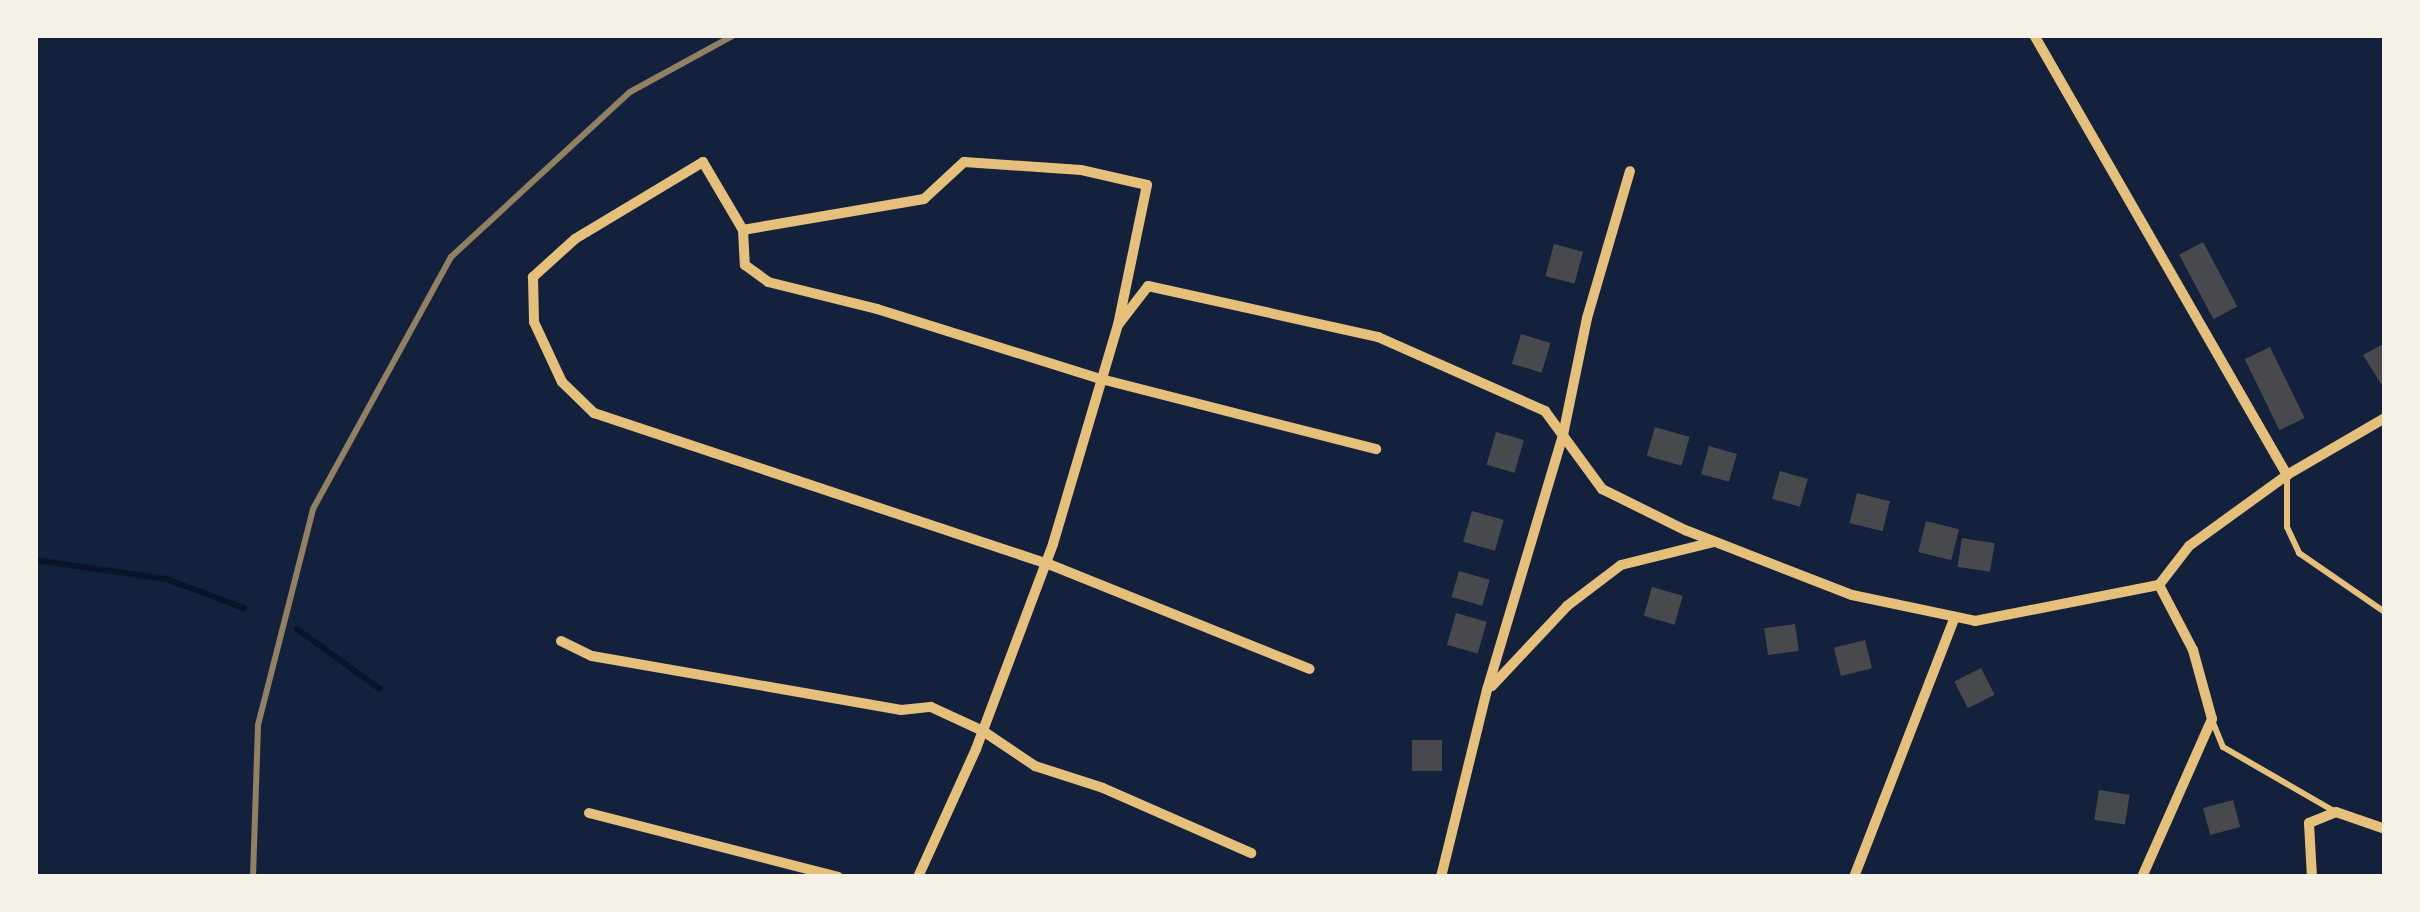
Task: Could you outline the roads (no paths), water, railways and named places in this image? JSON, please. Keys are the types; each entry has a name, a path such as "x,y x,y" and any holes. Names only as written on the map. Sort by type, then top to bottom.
{"street":[{"path":"2034,35 2287,476"},
{"path":"1310,669 1046,563 594,413 562,382 534,322 533,277 575,239 703,162 743,230 744,265 768,282 877,310 1101,379 1376,449"},
{"path":"743,230 924,199 964,162 1081,170 1147,185 1118,325 1046,563 983,731 918,877"},
{"path":"1441,877 1488,690 1563,435 1586,318 1630,171"},
{"path":"1118,325 1148,286 1378,337 1546,411 1602,489 1714,542 1852,594 1974,621 2159,584 2189,546 2287,476 2385,418"},
{"path":"1488,690 1568,606 1621,566 1714,542"},
{"path":"2142,877 2212,719 2193,650 2159,584"},
{"path":"1854,877 1956,617"},
{"path":"561,642 592,656 901,710 931,707 983,731 1035,766 1103,788 1251,854"},
{"path":"2312,877 2308,822 2336,812 2385,829"},
{"path":"589,813 838,877"}],"lane":[{"path":"2287,476 2287,527 2299,553 2385,612"},
{"path":"2212,719 2222,747 2336,812"}],"waterway":[{"path":"35,560 166,579 244,608"},
{"path":"297,629 380,689"}],"railway":[{"path":"253,877 258,725 313,509 451,257 630,92 734,35"}]}
